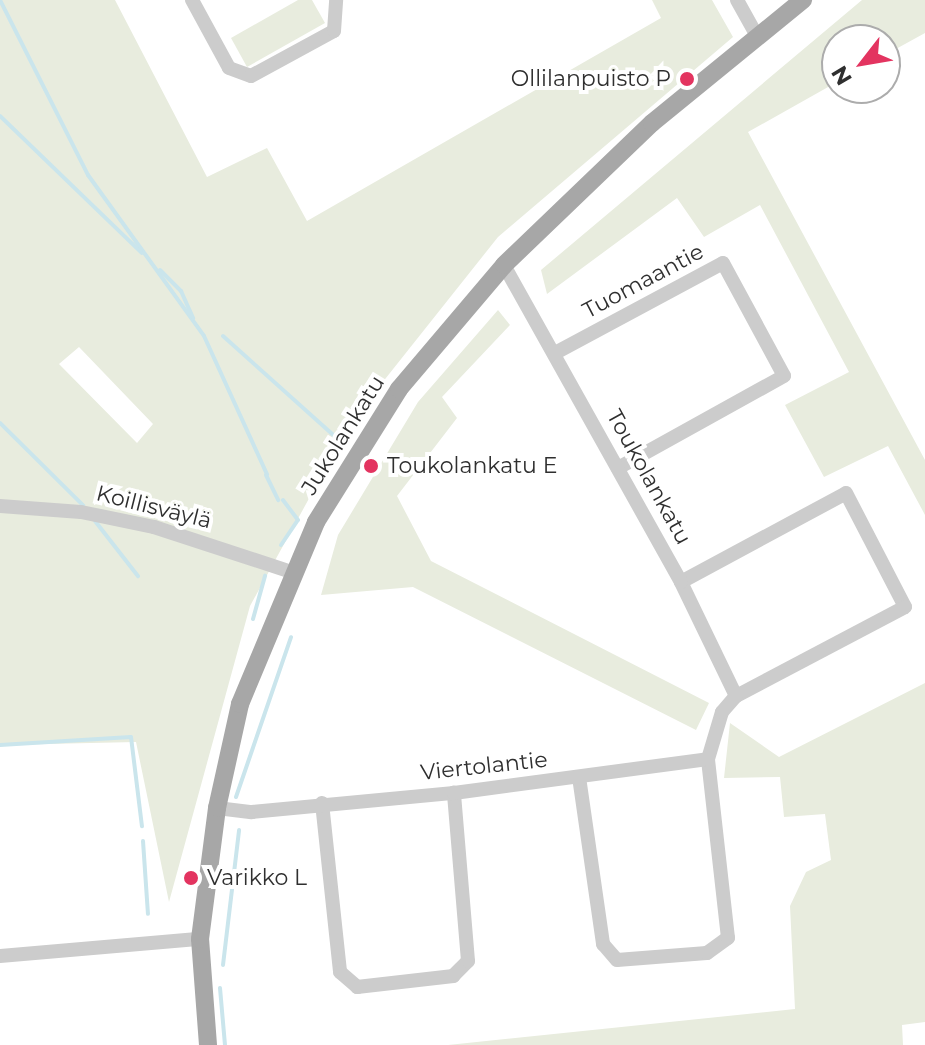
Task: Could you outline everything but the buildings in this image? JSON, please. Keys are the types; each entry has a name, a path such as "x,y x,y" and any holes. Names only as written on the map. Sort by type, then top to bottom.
{"main road":[{"name":"Jukolankatu","path":"208,1045 200,939 204,878 217,808 240,704 292,572 316,522 399,389 504,265 652,123 803,0"}],"street":[{"path":"192,0 229,68 251,76 334,31 336,0"},
{"path":"737,0 757,36"},
{"name":"Tuomaantie","path":"557,352 723,263 784,376 618,468"},
{"name":"Toukolankatu","path":"504,265 557,352 681,582 736,696"},
{"path":"579,777 603,944 617,960 707,953 728,938 708,759 722,712 736,696 905,607 846,493 681,582"},
{"name":"Koillisväylä","path":"0,506 81,512 138,523 292,572"},
{"name":"Viertolantie","path":"217,808 252,812 322,803 454,793 708,759"},
{"path":"322,803 340,972 357,987 453,976 468,961 454,793"},
{"path":"0,956 200,939"}],"shaded area":[{"path":"0,0 115,0 207,177 267,148 307,221 661,18 652,0 712,0 733,37 498,237 351,422 250,606 169,902 136,742 0,745","holes":["79,347 153,424 137,443 59,364"]},
{"path":"298,0 312,0 325,23 247,67 231,38"},
{"path":"862,0 925,0 925,33 901,46 901,24 833,24"},
{"path":"821,34 821,91 748,132 925,460 925,515 888,446 824,477 785,405 849,372 760,205 704,237 677,198 547,294 541,270"},
{"path":"498,310 510,325 442,397 457,418 397,496 431,561 709,703 696,730 413,587 321,595 338,535 418,402"},
{"path":"925,683 925,1022 902,1025 903,1045 448,1045 795,1009 790,906 806,872 831,860 825,814 784,817 780,777 724,778 730,723 779,757"}],"waterway":[{"path":"0,0 88,175 204,336 267,474"},
{"path":"0,116 142,253"},
{"path":"160,270 181,291 193,318"},
{"path":"223,336 341,442"},
{"path":"0,423 83,505"},
{"path":"266,475 278,500"},
{"path":"281,545 298,520 283,500"},
{"path":"95,521 138,576"},
{"path":"253,619 265,576"},
{"path":"236,797 291,637"},
{"path":"0,745 131,737 142,826"},
{"path":"223,965 239,830"},
{"path":"143,841 148,914"},
{"path":"220,988 225,1045"}],"place":[{"name":"Ollilanpuisto P","path":"687,79"},
{"name":"Toukolankatu E","path":"371,466"},
{"name":"Varikko L","path":"191,878"}]}
